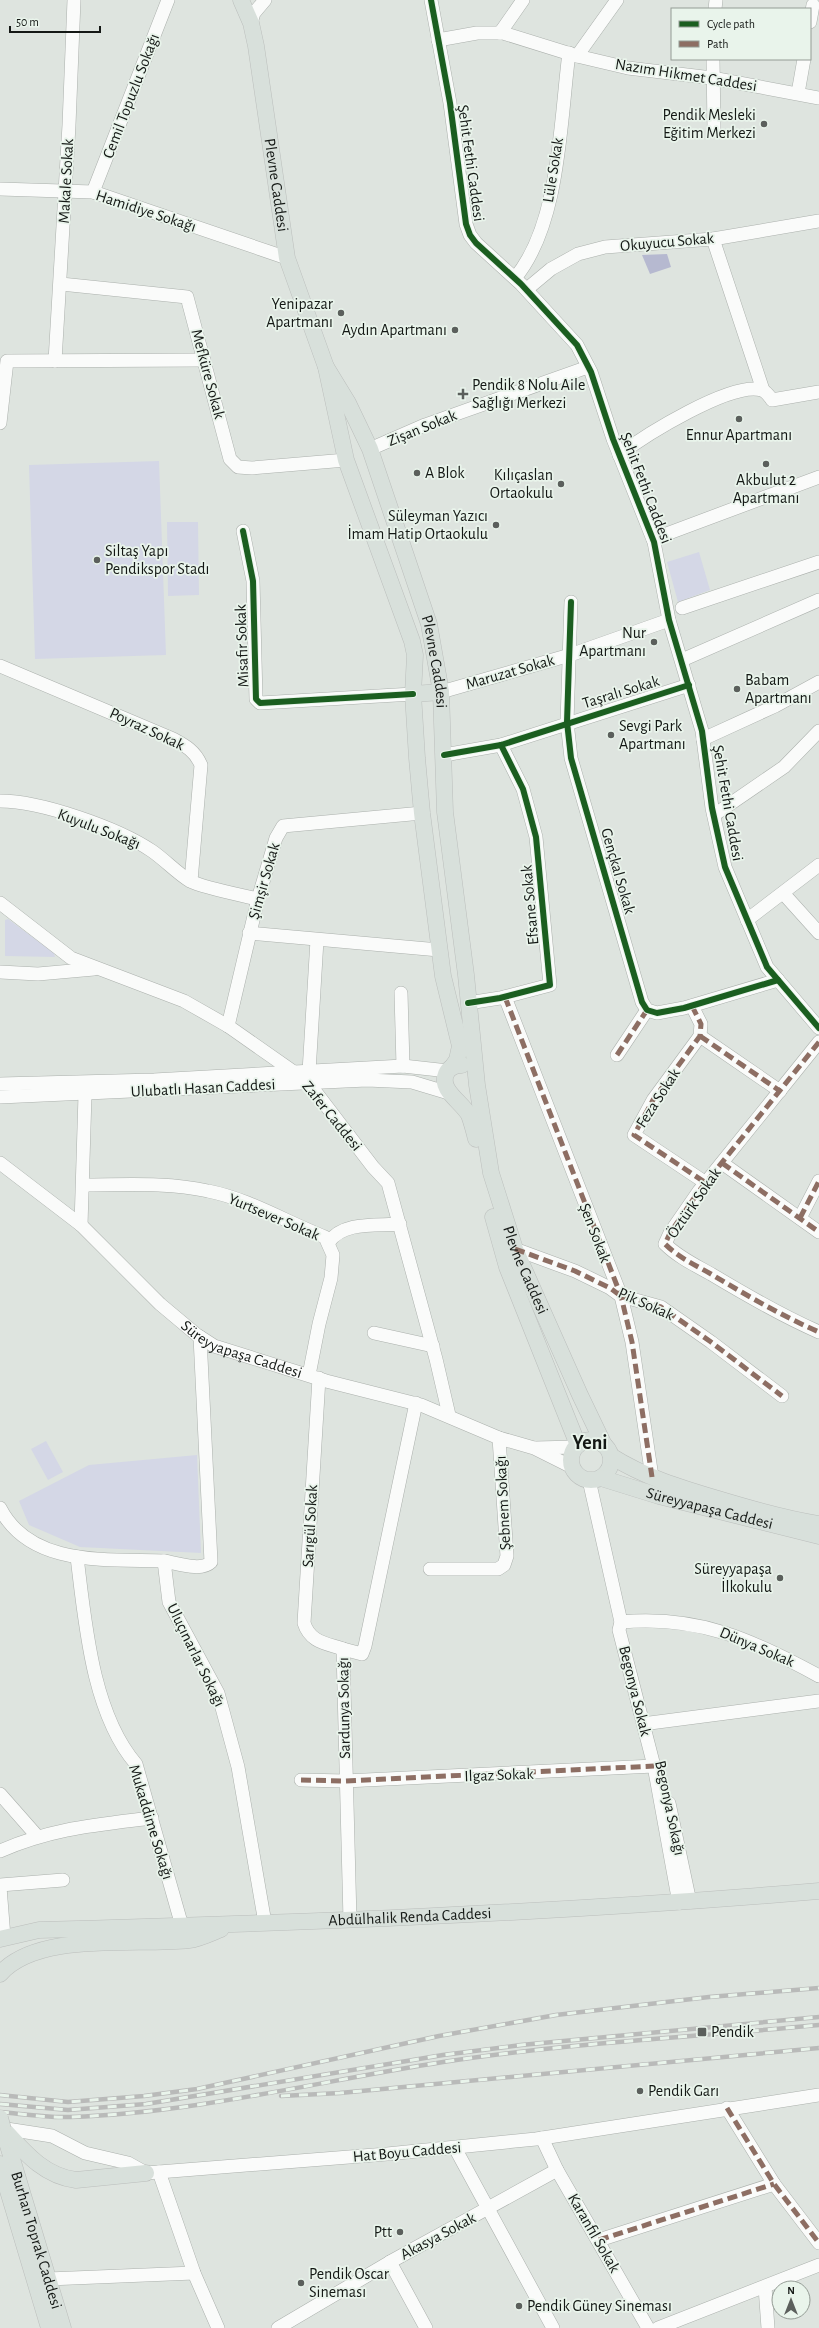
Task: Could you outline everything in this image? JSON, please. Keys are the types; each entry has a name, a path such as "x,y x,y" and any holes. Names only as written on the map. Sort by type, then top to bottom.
{"main road":[{"name":"Plevne Caddesi","path":"241,0 251,23 256,46 287,258 326,368 346,460 412,641 415,655 413,694 422,813 443,976 460,1046 457,1060 450,1069"},
{"name":"Plevne Caddesi","path":"326,368 348,403 370,450 429,624 441,692 446,812 466,975 476,1079 491,1173 515,1249 580,1395 608,1450"},
{"path":"346,460 370,450"},
{"path":"413,694 441,692"},
{"path":"416,749 419,753 425,755 444,755"},
{"path":"443,976 454,989 459,988 466,975"},
{"path":"463,1065 468,1066 476,1079 475,1090 467,1096 453,1096 445,1086 444,1081 450,1069 463,1065"},
{"name":"Plevne Caddesi","path":"453,1096 469,1115 474,1130 492,1214 507,1267 577,1446"},
{"path":"593,1440 608,1450 609,1469 595,1479 576,1475 572,1467 572,1458 577,1446 593,1440"},
{"name":"Süreyyapaşa Caddesi","path":"608,1450 630,1468 652,1477 750,1509 819,1524"},
{"name":"Süreyyapaşa Caddesi","path":"595,1479 819,1536"},
{"name":"Abdülhalik Renda Caddesi","path":"2,1938 39,1930 350,1920 684,1903 819,1891"},
{"path":"0,1974 20,1957 56,1946 191,1940 233,1924"},
{"path":"1,2125 28,2156 43,2168 66,2179 76,2180 152,2172"},
{"name":"Burhan Toprak Caddesi","path":"1,2125 6,2160 41,2278 63,2328"},
{"path":"0,2194 41,2278"},
{"name":"Burhan Toprak Caddesi","path":"41,2278 49,2328"}],"street":[{"name":"Makale Sokak","path":"55,361 66,190 74,0"},
{"name":"Cemil Topuzlu Sokağı","path":"93,192 168,0"},
{"path":"251,23 254,13 265,0"},
{"name":"Şehit Fethi Caddesi","path":"431,0 450,103 468,230 476,243 527,289 577,345 588,367 619,455 653,538 669,620 682,660 703,739 714,815 725,867 767,967 819,1028"},
{"path":"500,33 523,0"},
{"path":"573,55 617,0"},
{"path":"811,16 813,5"},
{"name":"Nazım Hikmet Caddesi","path":"438,40 477,33 500,33 573,55 628,68 712,78 819,98"},
{"name":"Lüle Sokak","path":"515,278 528,263 537,244 554,183 573,55"},
{"path":"713,60 712,78 714,129"},
{"path":"798,93 804,60"},
{"name":"Hamidiye Sokağı","path":"0,189 93,192 287,258"},
{"name":"Okuyucu Sokak","path":"527,289 551,269 578,254 605,247 713,239 819,221"},
{"path":"713,239 763,390 772,400 819,392"},
{"name":"Mefküre Sokak","path":"61,284 187,297 230,459 238,467 252,468 346,460"},
{"path":"0,423 7,361 204,360"},
{"name":"Zişan Sokak","path":"370,450 425,425 588,367"},
{"path":"619,455 634,444 707,401 726,394 758,389 763,390"},
{"path":"653,538 819,477"},
{"name":"Misafir Sokak","path":"243,531 253,580 256,699 260,703 413,694"},
{"path":"682,608 819,562"},
{"path":"682,660 819,600"},
{"name":"Gençkal Sokak","path":"572,602 567,722 571,758 642,1002 647,1010"},
{"name":"Maruzat Sokak","path":"441,692 570,655 669,620"},
{"name":"Poyraz Sokak","path":"0,666 173,739 197,755 201,765 191,881"},
{"path":"703,739 775,706 819,682"},
{"name":"Taşralı Sokak","path":"444,755 501,745 567,722 689,685"},
{"path":"714,815 784,767 819,731"},
{"name":"Efsane Sokak","path":"468,1003 505,997 550,985 536,837 523,789 501,745"},
{"name":"Kuyulu Sokağı","path":"0,801 38,807 65,814 125,836 151,850 191,881 258,899"},
{"name":"Şimşir Sokak","path":"228,1026 258,899 276,838 282,826 422,813"},
{"path":"747,920 819,865"},
{"path":"783,893 819,933"},
{"name":"Zafer Caddesi","path":"0,903 71,958 153,987 184,1001 228,1026 292,1072 308,1077 373,1167 388,1183 433,1346 449,1415"},
{"path":"249,933 439,950"},
{"path":"308,1077 317,940"},
{"path":"0,972 38,974 96,968"},
{"path":"617,1055 647,1010 657,1013 692,1006 778,980"},
{"path":"401,992 403,1066"},
{"name":"Şen Sokak","path":"505,997 621,1296 632,1342 652,1477"},
{"path":"692,1006 701,1024 700,1036 780,1091"},
{"name":"Feza Sokak","path":"700,1036 653,1100 634,1135 706,1183"},
{"name":"Öztürk Sokak","path":"819,1042 706,1183 670,1233 665,1244 673,1252 723,1282 796,1322 819,1332"},
{"name":"Ulubatlı Hasan Caddesi","path":"0,1097 85,1095 308,1077 403,1066 450,1069"},
{"name":"Ulubatlı Hasan Caddesi","path":"0,1084 154,1080 292,1072"},
{"name":"Ulubatlı Hasan Caddesi","path":"308,1077 412,1082 453,1096"},
{"path":"81,1225 85,1095"},
{"name":"Süreyyapaşa Caddesi","path":"0,1163 81,1225 160,1304 200,1337 214,1346 314,1377 416,1403 449,1415 499,1438 534,1448"},
{"path":"722,1163 819,1232"},
{"path":"800,1218 818,1183"},
{"name":"Yurtsever Sokak","path":"83,1185 167,1185 209,1191 247,1204 325,1237 329,1242 333,1254 331,1278 319,1324 314,1377"},
{"path":"329,1242 337,1233 345,1229 400,1224"},
{"name":"Pik Sokak","path":"515,1249 575,1272 610,1288 621,1296 661,1307 677,1317 782,1396"},
{"path":"374,1333 433,1346"},
{"path":"0,1508 10,1524 26,1538 56,1552 78,1557 164,1561 200,1567 207,1566 211,1562 200,1337"},
{"name":"Sarıgül Sokak","path":"314,1377 304,1623 308,1633 314,1640 343,1649"},
{"name":"Sardunya Sokağı","path":"350,1920 345,1781 343,1649 362,1654 365,1646 416,1403"},
{"name":"Şebnem Sokağı","path":"430,1569 498,1569 504,1565 506,1556 499,1438"},
{"path":"534,1448 577,1446"},
{"path":"534,1448 572,1467"},
{"name":"Begonya Sokak","path":"595,1479 621,1622 619,1630 654,1766 684,1903"},
{"name":"Mukaddime Sokağı","path":"78,1557 84,1609 99,1685 112,1723 128,1756 136,1764 182,1926"},
{"name":"Uluçınarlar Sokağı","path":"164,1561 169,1602 218,1693 223,1708 238,1767 265,1923"},
{"name":"Dünya Sokak","path":"621,1622 664,1621 714,1628 758,1644 819,1676"},
{"name":"Begonya Sokağı","path":"621,1622 625,1629 650,1724 684,1903"},
{"path":"650,1724 819,1701"},
{"name":"Ilgaz Sokak","path":"301,1780 345,1781 654,1766"},
{"path":"0,1794 37,1836"},
{"path":"0,1850 37,1836 82,1827 152,1818"},
{"path":"2,1938 0,1886 63,1880"},
{"name":"Hat Boyu Caddesi","path":"152,2172 455,2148 542,2138 727,2108 819,2095"},
{"path":"727,2108 774,2184 819,2243"},
{"path":"1,2125 52,2136 85,2153 128,2163 152,2172 218,2328"},
{"name":"Karanfil Sokak","path":"542,2138 557,2170 599,2240 648,2328"},
{"path":"455,2148 553,2328"},
{"name":"Akasya Sokak","path":"285,2326 390,2262 557,2170"},
{"path":"599,2240 774,2184"},
{"path":"390,2262 426,2328"},
{"path":"658,2328 819,2265"},
{"path":"41,2278 194,2273"},
{"path":"765,2287 768,2328"}],"shaded area":[{"name":"Siltaş Yapı Pendikspor Stadı","path":"159,461 166,655 35,659 29,465"},
{"path":"167,522 198,522 199,595 168,596"},
{"path":"699,552 710,590 678,602 667,562"},
{"path":"8,919 54,953 55,957 5,956 5,920"},
{"path":"46,1441 63,1472 48,1480 31,1449"},
{"path":"197,1455 201,1553 80,1547 29,1525 19,1501 89,1465"}],"water":[{"path":"667,254 671,267 650,274 642,255"}],"railway":[{"path":"0,2095 68,2102 144,2096 197,2089 439,2036 556,2015 709,1997 819,1988"},
{"path":"0,2104 68,2110 146,2104 443,2055 521,2045 819,2017"},
{"path":"0,2112 61,2117 117,2114 211,2103 490,2055 584,2045 819,2025"},
{"path":"281,2096 340,2093 819,2048"}],"marked path":[{"path":"505,997 621,1296 632,1342 652,1477"},
{"path":"692,1006 701,1024 700,1036 653,1100 634,1135 706,1183"},
{"path":"617,1055 647,1010"},
{"path":"700,1036 780,1091"},
{"path":"819,1042 699,1191 670,1233 665,1244 675,1253 751,1297 791,1319 819,1332"},
{"path":"722,1163 819,1232"},
{"path":"800,1218 819,1181"},
{"path":"515,1249 575,1271 610,1288 621,1296 661,1307 711,1342 782,1396"},
{"path":"301,1780 345,1781 654,1766"},
{"path":"727,2108 774,2184 819,2243"},
{"path":"599,2240 774,2184"}],"cycle path":[{"path":"431,0 450,103 466,224 470,235 476,243 521,284 577,345 591,372 613,439 654,542 669,620 702,731 712,808 725,867 767,967 819,1028"},
{"path":"243,531 253,581 256,699 260,703 413,694"},
{"path":"571,602 567,722 571,758 642,1002 647,1010 657,1013 684,1008 778,980"},
{"path":"444,755 501,745 689,685"},
{"path":"468,1003 500,998 550,985 536,837 523,789 501,745"}],"place":[{"name":"Pendik Mesleki Eğitim Merkezi","path":"764,124"},
{"name":"Yenipazar Apartmanı","path":"341,313"},
{"name":"Aydın Apartmanı","path":"455,330"},
{"name":"Pendik 8 Nolu Aile Sağlığı Merkezi","path":"463,394"},
{"name":"Ennur Apartmanı","path":"739,419"},
{"name":"Akbulut 2 Apartmanı","path":"766,464"},
{"name":"A Blok","path":"417,473"},
{"name":"Kılıçaslan Ortaokulu","path":"561,484"},
{"name":"Süleyman Yazıcı İmam Hatip Ortaokulu","path":"496,525"},
{"name":"Siltaş Yapı Pendikspor Stadı","path":"97,560"},
{"name":"Nur Apartmanı","path":"654,642"},
{"name":"Babam Apartmanı","path":"737,689"},
{"name":"Sevgi Park Apartmanı","path":"611,735"},
{"name":"Süreyyapaşa İlkokulu","path":"780,1578"},
{"name":"Pendik","path":"702,2032"},
{"name":"Pendik Garı","path":"640,2091"},
{"name":"Ptt","path":"400,2232"},
{"name":"Pendik Oscar Sineması","path":"301,2283"},
{"name":"Pendik Güney Sineması","path":"519,2306"}],"district":[{"name":"Yeni","path":"590,1443"}]}
